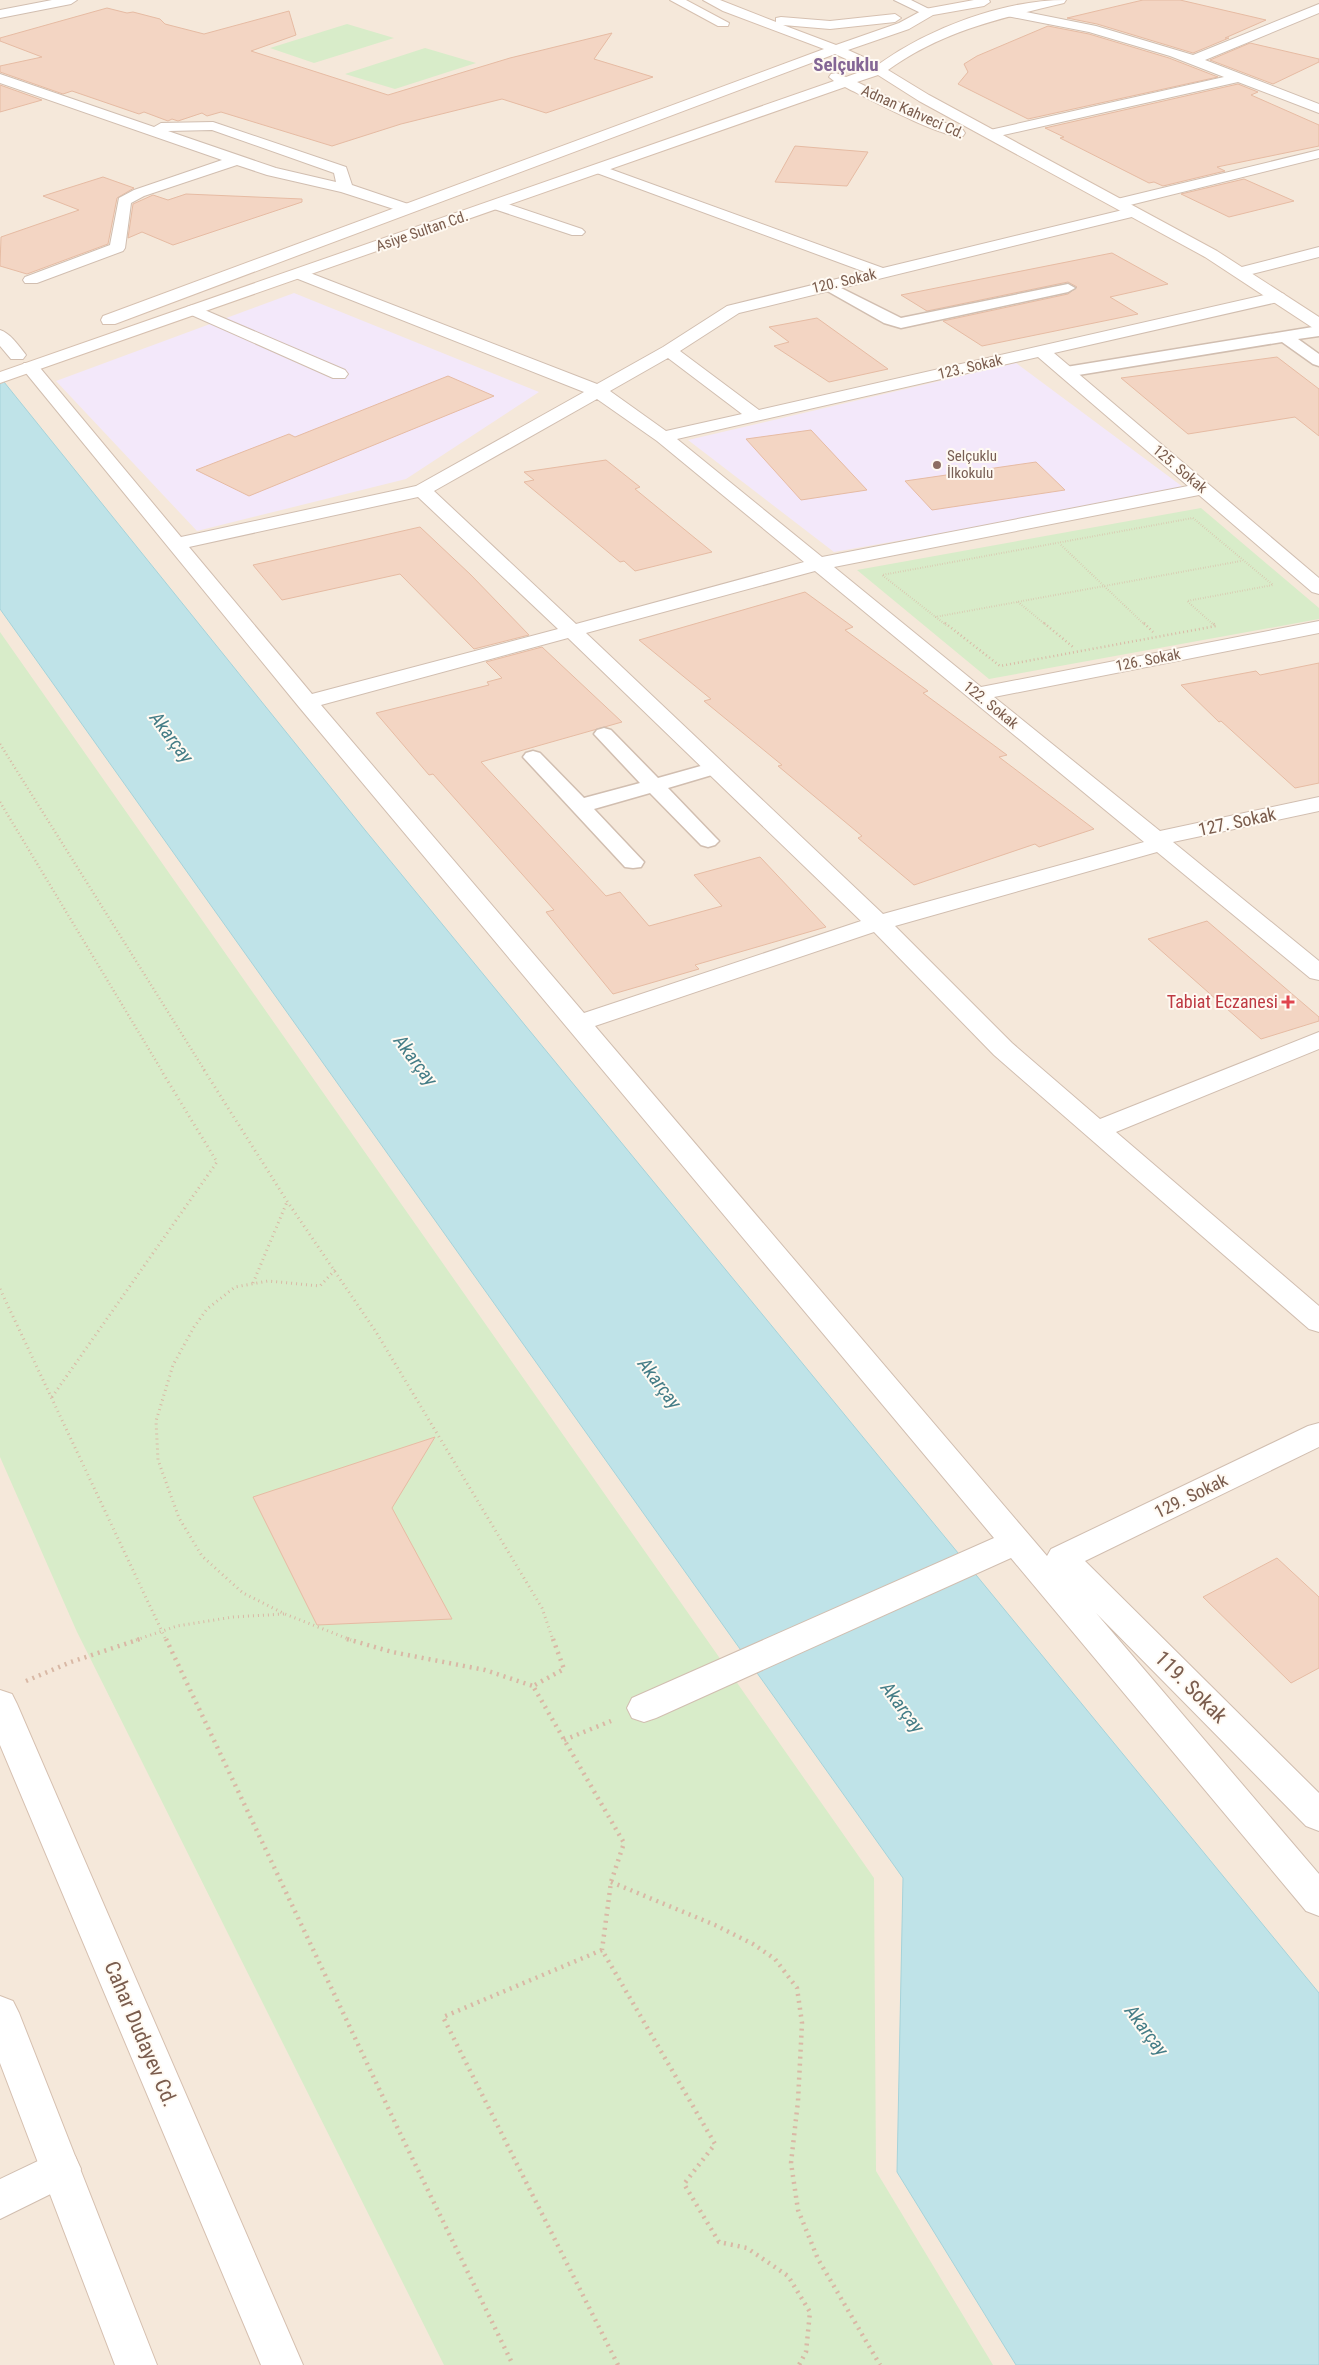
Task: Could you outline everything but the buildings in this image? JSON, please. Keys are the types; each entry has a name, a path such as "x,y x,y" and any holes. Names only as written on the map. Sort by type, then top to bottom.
{"street":[{"path":"0,14 71,0"},
{"path":"676,0 735,28"},
{"name":"Adnan Kahveci Cd.","path":"709,0 748,18 879,70 924,98 1212,254 1319,324"},
{"path":"900,0 929,12"},
{"path":"748,18 830,25 878,20 992,0"},
{"path":"879,70 896,57 952,27 1060,0"},
{"path":"1193,60 1319,8"},
{"path":"835,51 904,26 929,12"},
{"path":"1006,12 1091,30 1193,60 1319,109"},
{"name":"Asiye Sultan Cd.","path":"91,327 406,208 803,61 835,51"},
{"name":"Adnan Kahveci Cd.","path":"786,53 918,117 1072,177"},
{"name":"Asiye Sultan Cd.","path":"2,371 25,358 193,310 879,70"},
{"path":"0,78 272,172 345,188 406,208"},
{"path":"990,134 1238,78"},
{"path":"144,128 213,126 341,170 345,188"},
{"path":"1118,203 1319,154"},
{"path":"31,280 117,248 124,202 139,193 236,160"},
{"path":"599,169 881,273"},
{"path":"496,205 577,232"},
{"name":"120. Sokak","path":"178,544 422,490 669,351 733,309 1135,212"},
{"path":"1240,272 1319,252"},
{"name":"122. Sokak","path":"299,274 598,391 663,437 1319,972"},
{"name":"123. Sokak","path":"663,437 1278,297"},
{"path":"193,310 339,374"},
{"path":"0,335 25,358 307,702 1319,1900"},
{"path":"669,351 756,416"},
{"name":"125. Sokak","path":"1041,351 1319,588"},
{"path":"307,702 818,564 1203,489"},
{"path":"422,490 878,923 1003,1049 1319,1322"},
{"name":"126. Sokak","path":"976,694 1319,627"},
{"name":"127. Sokak","path":"578,1023 878,923 1158,842 1314,810"},
{"path":"1097,1130 1319,1040"},
{"name":"129. Sokak","path":"1062,1558 1319,1434"},
{"path":"644,1708 1015,1542"},
{"name":"119. Sokak","path":"1062,1558 1319,1816"},
{"name":"Cahar Dudayev Cd.","path":"9,1694 282,2365"},
{"path":"0,2013 136,2365"},
{"path":"0,2200 61,2169"}],"lane":[{"path":"827,285 889,320 901,324 1068,288"},
{"path":"1066,372 1319,331"},
{"path":"1285,337 1319,361"},
{"path":"604,734 708,841"},
{"path":"533,757 633,862"},
{"path":"580,806 716,768"}],"path":[{"path":"1193,518 1243,560 1273,585 1187,600 1216,626 1000,666 882,575 1193,518"},
{"path":"1053,537 1164,644"},
{"path":"892,624 1279,554"},
{"path":"1017,601 1079,652"},
{"path":"0,744 287,1201 376,1332 542,1608 564,1668 533,1686"},
{"path":"0,802 217,1162 51,1398"},
{"path":"253,1283 287,1201"},
{"path":"335,1270 320,1286 268,1281 235,1287 207,1309 173,1365 156,1421 158,1460 179,1518 202,1556 242,1593 285,1614 351,1640 392,1652 485,1670 533,1686 624,1843 611,1882 602,1950 716,2144 684,2184 719,2242 747,2248 788,2276 810,2312 806,2352 799,2365"},
{"path":"0,1289 400,2132 513,2365"},
{"path":"9,1694 71,1662 162,1631 233,1617 285,1614"},
{"path":"564,1740 644,1708"},
{"path":"611,1882 716,1925 753,1944 775,1959 797,1988 802,2023 798,2101 791,2164 798,2210 818,2259 880,2365"},
{"path":"602,1950 443,2017 618,2365"}],"shaded area":[{"path":"0,0 1319,0 1319,2365 0,2365"},
{"path":"294,293 539,392 406,479 197,531 56,381"},
{"name":"Selçuklu İlkokulu","path":"1016,363 1187,490 834,552 688,440"}],"green space":[{"path":"347,24 394,38 314,63 270,48"},
{"path":"425,48 476,63 395,89 345,74"},
{"path":"1201,508 1319,608 1319,619 989,679 857,570"},
{"path":"0,632 874,1878 876,2171 993,2365 444,2365 77,1632 0,1457"}],"water":[{"name":"Akarçay","path":"0,377 365,830 1319,1993 1319,2365 1016,2365 897,2172 903,1878 0,609"}],"place":[{"name":"Selçuklu İlkokulu","path":"937,465"},
{"name":"Tabiat Eczanesi","path":"1288,1002"}],"district":[{"name":"Selçuklu","path":"846,64"}]}
